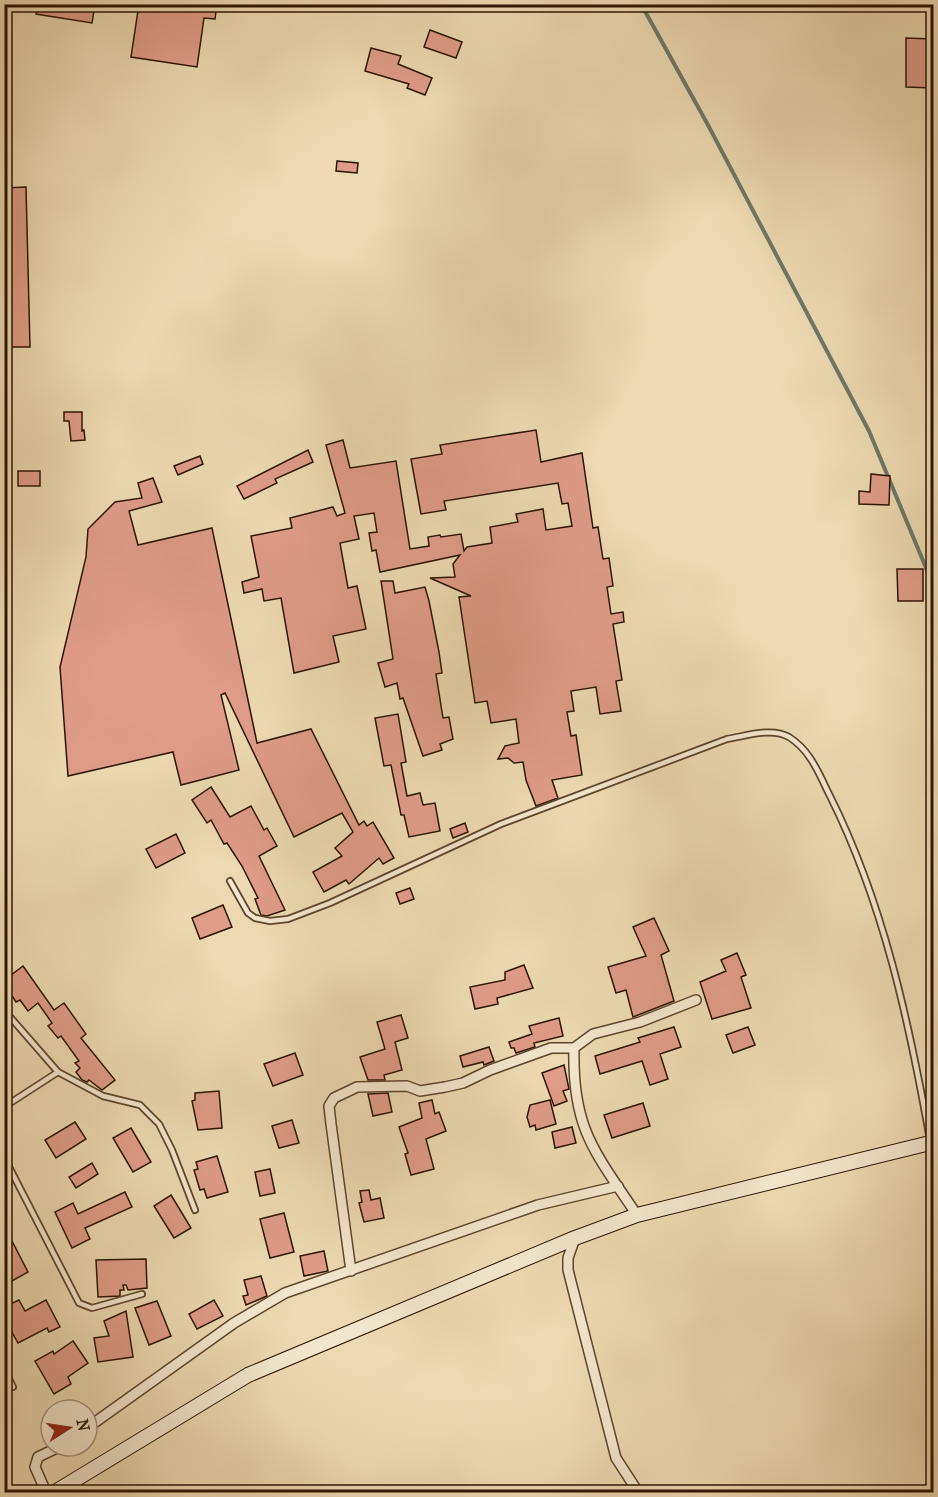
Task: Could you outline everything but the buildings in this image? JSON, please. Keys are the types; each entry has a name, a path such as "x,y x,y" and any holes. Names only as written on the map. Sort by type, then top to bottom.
{"main road":[{"path":"55,1492 248,1375 575,1238 637,1215 932,1142"}],"street":[{"path":"351,1271 329,1106 334,1098 357,1087 407,1086 420,1090 463,1083 490,1070 551,1048 574,1048 592,1034 650,1018 696,1000"},
{"path":"574,1048 573,1084 581,1121 591,1147 637,1215"},
{"path":"99,1419 234,1323 285,1293 538,1205 618,1186"},
{"path":"575,1238 568,1258 568,1270 616,1458 638,1492"},
{"path":"39,1457 35,1467 46,1492"}],"lane":[{"path":"230,881 248,913 255,918 270,921 288,919 330,903 501,824 727,739 766,732 788,736 810,756 850,837 866,881 885,936 914,1050 932,1142"},
{"path":"4,1010 58,1072 103,1096 140,1105 159,1124 172,1150 195,1210"},
{"path":"4,1107 58,1072"},
{"path":"4,1157 79,1303 92,1308 142,1294"},
{"path":"4,1369 13,1387"}],"waterway":[{"path":"641,4 708,125 869,431 934,587"}]}
